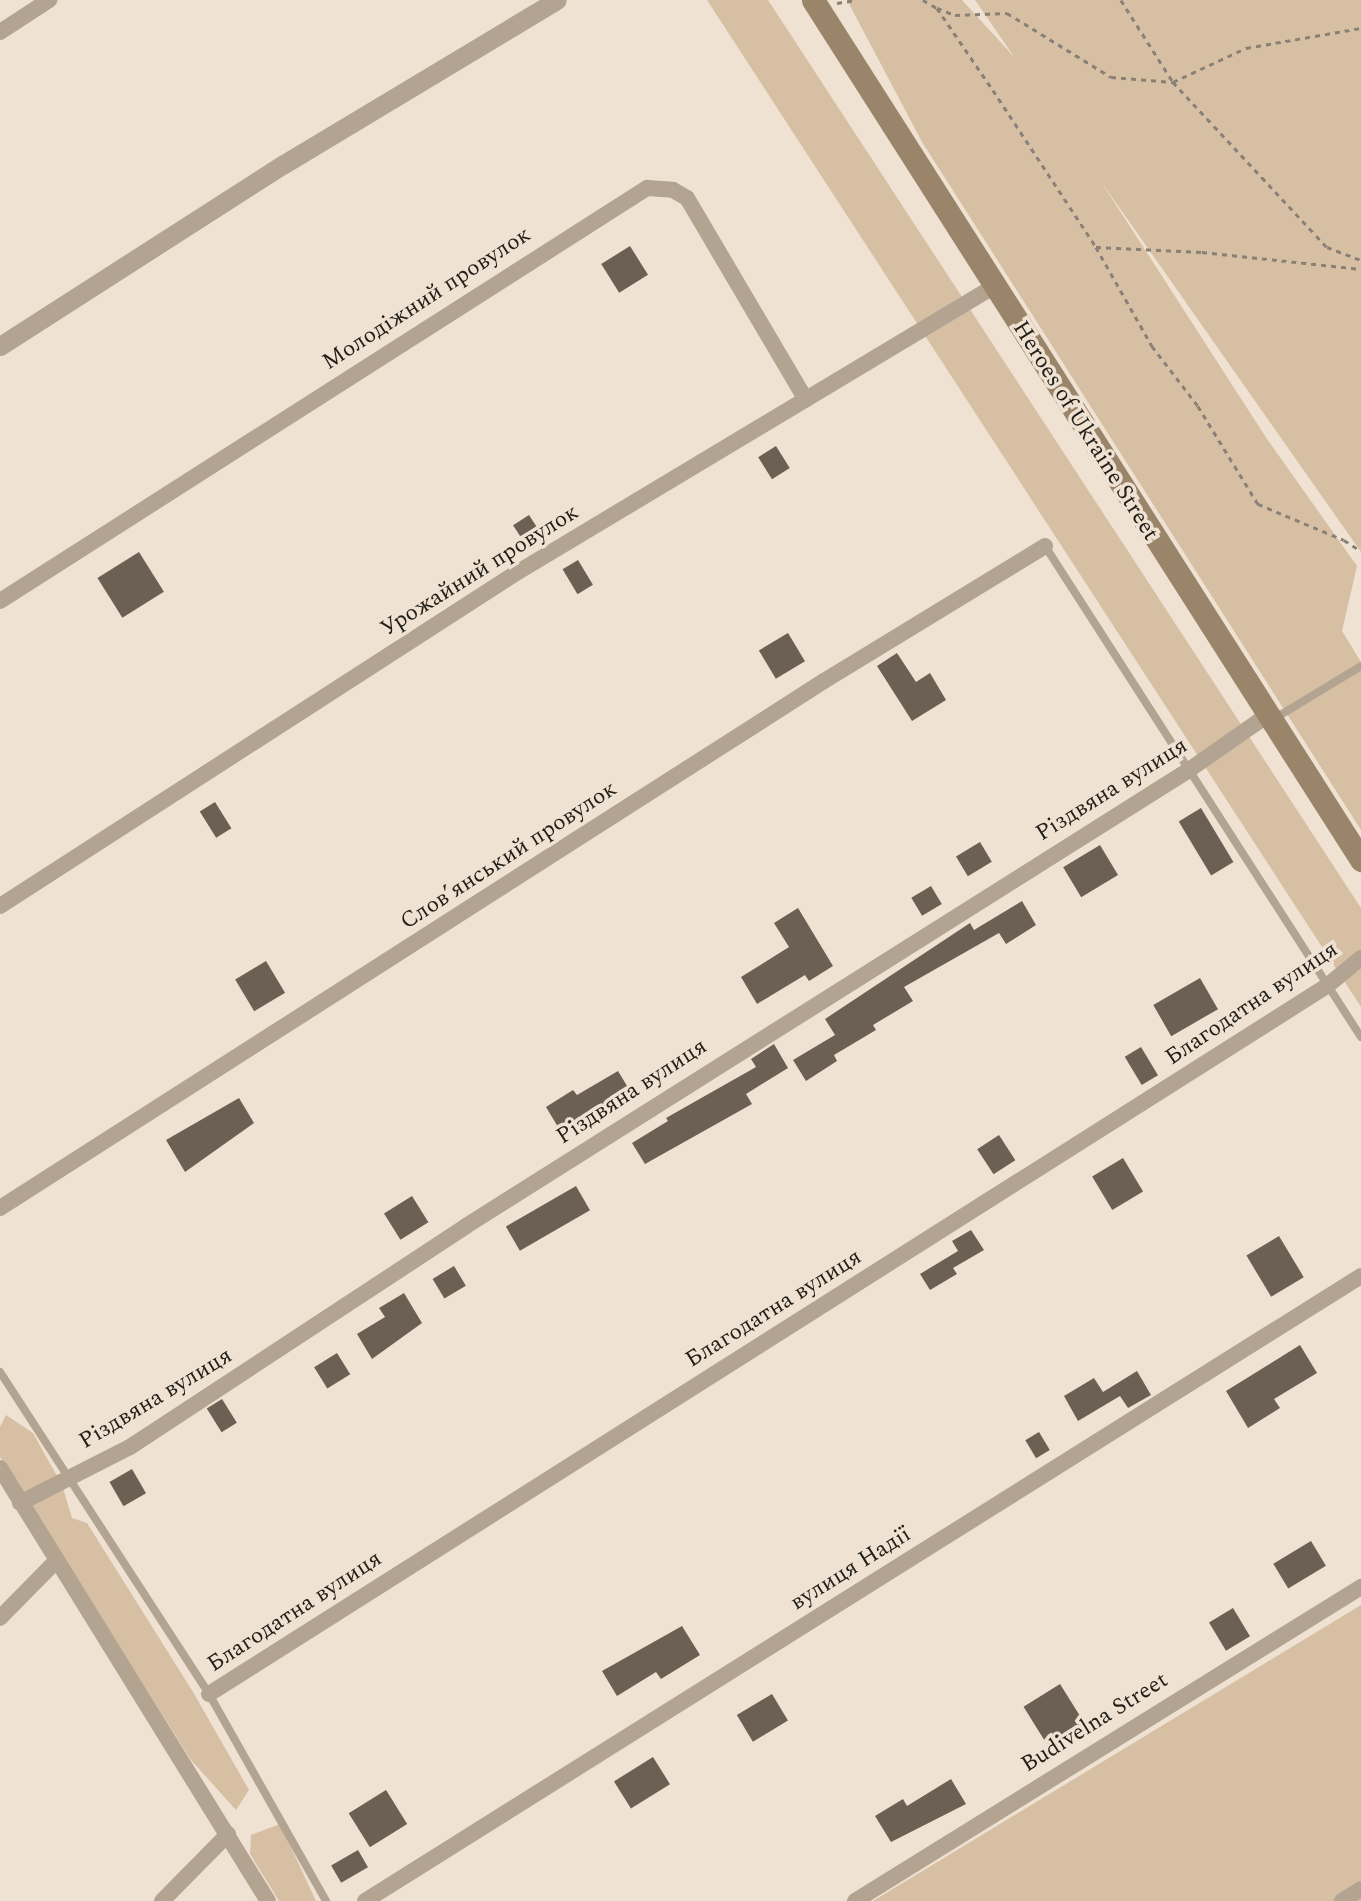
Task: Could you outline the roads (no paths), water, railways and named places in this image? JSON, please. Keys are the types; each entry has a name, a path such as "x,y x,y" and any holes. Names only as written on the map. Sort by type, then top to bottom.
{"main road":[{"name":"Heroes of Ukraine Street","path":"813,0 1268,718 1361,860"}],"street":[{"path":"0,32 48,0"},
{"path":"0,346 284,164 557,0"},
{"name":"Молодіжний провулок","path":"0,601 647,188 673,190 687,198 806,400"},
{"name":"Урожайний провулок","path":"0,906 513,575 993,286"},
{"name":"Словʼянський провулок","path":"0,1208 824,681 1045,547"},
{"name":"Різдвяна вулиця","path":"20,1503 130,1447 764,1034 1268,718"},
{"name":"Благодатна вулиця","path":"209,1694 1327,986 1361,958"},
{"name":"вулиця Надії","path":"365,1901 1361,1276"},
{"path":"0,1468 55,1562 229,1834 268,1901"},
{"path":"0,1618 55,1562"},
{"name":"Budivelna Street","path":"855,1901 1361,1587"},
{"path":"162,1901 229,1834"},
{"path":"1342,1901 1361,1889"}],"lane":[{"path":"1045,547 1361,1037"},
{"path":"1268,718 1361,666"},
{"path":"0,1372 47,1449 71,1477 209,1694 326,1901"}]}
